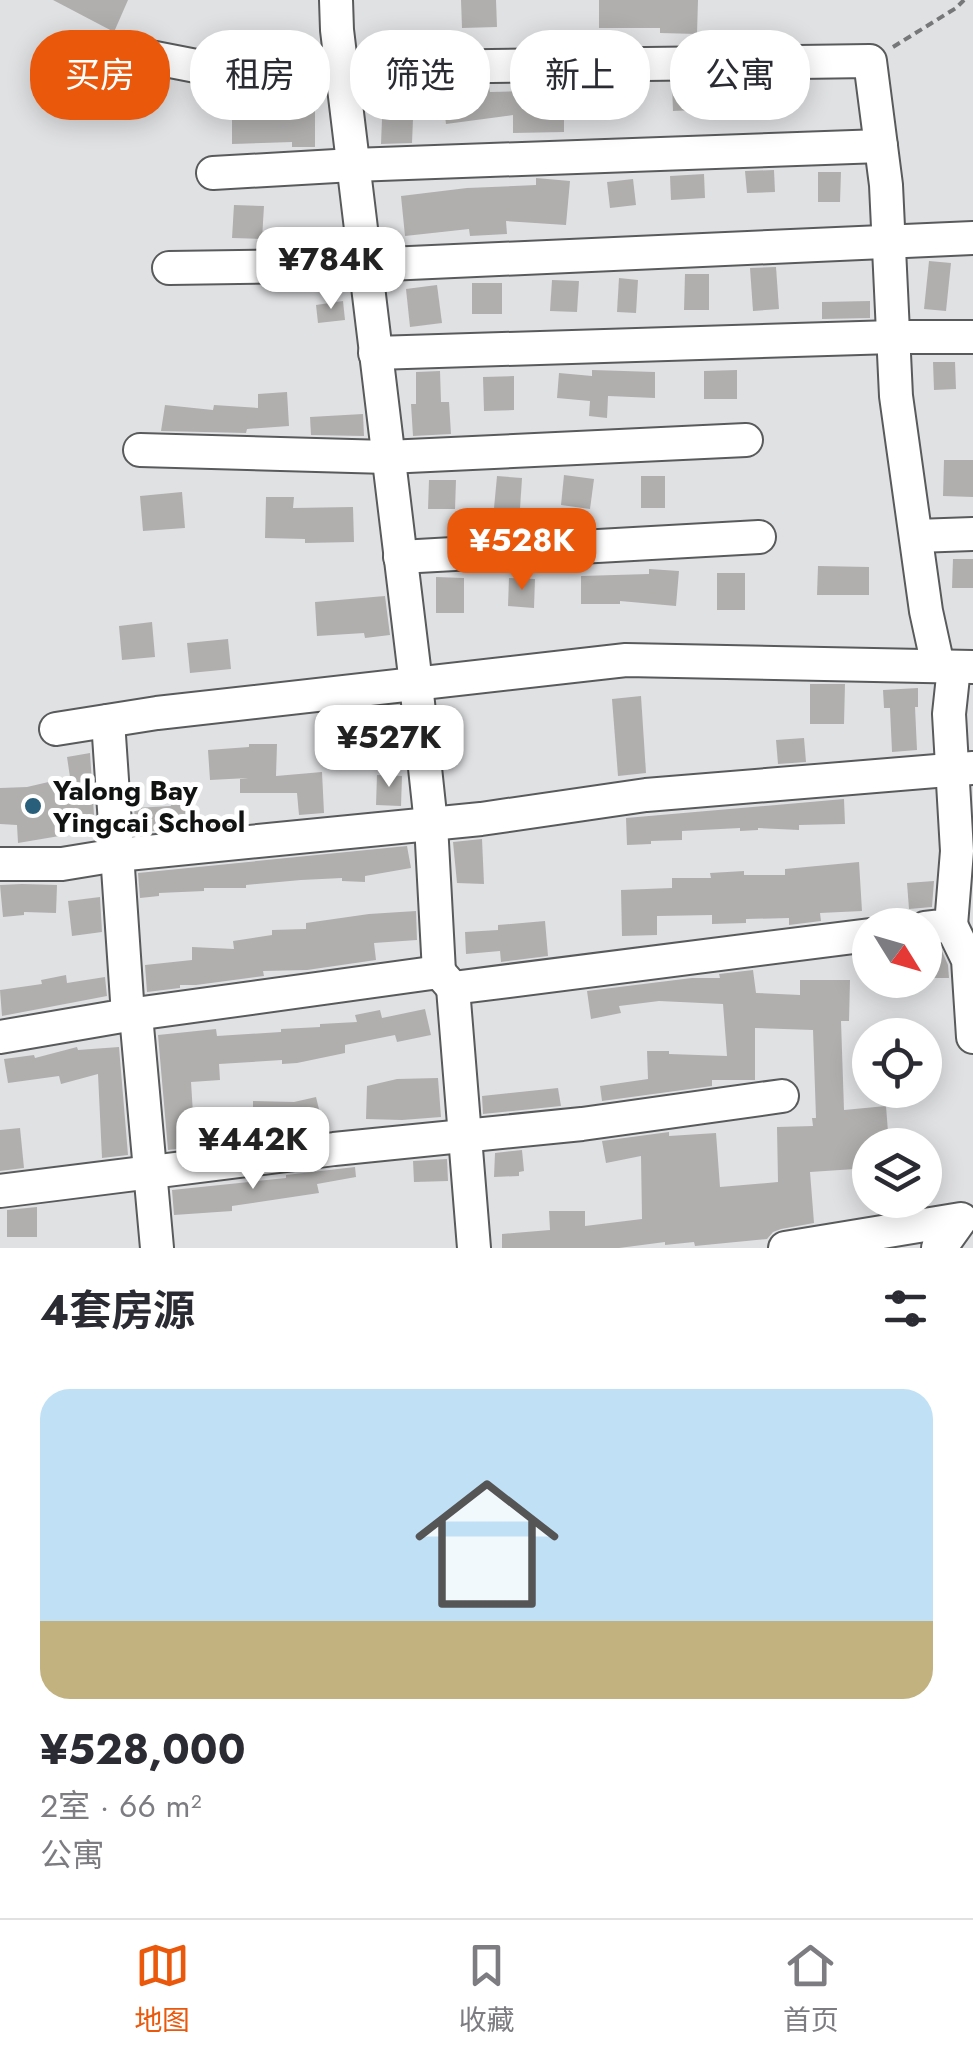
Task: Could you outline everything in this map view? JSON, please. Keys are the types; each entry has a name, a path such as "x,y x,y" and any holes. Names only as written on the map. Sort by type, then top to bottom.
{"street":[{"path":"336,0 416,684 474,1248"},
{"path":"170,61 232,73 870,61 886,185 896,396 926,610 955,667 949,714 963,769 958,852 942,912"},
{"path":"212,173 881,146"},
{"path":"170,268 364,265 973,238"},
{"path":"375,353 973,337"},
{"path":"140,450 387,456 746,440"},
{"path":"916,536 973,534"},
{"path":"400,557 759,536"},
{"path":"56,729 626,660 955,667"},
{"path":"108,721 117,855 157,1248"},
{"path":"0,864 62,864 117,855 481,819 646,795 963,769"},
{"path":"942,931 968,960 973,1036"},
{"path":"0,1037 132,1015 852,937"},
{"path":"0,1190 334,1149 582,1124 782,1096"},
{"path":"785,1248 967,1211"},
{"path":"938,1248 967,1211"}],"path":[{"path":"870,61 964,0"}],"building":[{"path":"53,0 128,0 115,30"},
{"path":"461,0 496,0 497,27 462,28"},
{"path":"599,0 698,0 697,30 670,30 670,33 660,33 660,28 599,28"},
{"path":"490,92 510,92 510,115 490,118"},
{"path":"232,120 315,120 315,147 292,147 292,142 232,144"},
{"path":"382,120 413,120 412,143 381,144"},
{"path":"513,120 564,120 564,132 513,133"},
{"path":"774,170 775,192 747,193 745,171"},
{"path":"818,172 841,172 840,202 818,202"},
{"path":"704,174 705,198 671,200 670,176"},
{"path":"536,178 570,181 566,225 506,221 507,234 470,236 469,229 405,236 401,196 536,185"},
{"path":"633,179 636,205 610,208 607,182"},
{"path":"234,205 264,206 262,239 232,238"},
{"path":"929,261 951,263 946,311 924,309"},
{"path":"776,267 779,309 753,311 750,268"},
{"path":"685,274 709,274 709,310 684,310"},
{"path":"619,278 638,280 636,313 617,312"},
{"path":"552,280 579,281 577,312 550,311"},
{"path":"472,283 502,283 502,314 472,314"},
{"path":"437,285 442,323 410,327 406,289"},
{"path":"343,301 345,320 318,323 316,305"},
{"path":"870,301 870,318 822,319 822,302"},
{"path":"933,362 955,362 956,389 934,390"},
{"path":"592,370 655,372 655,398 608,396 607,418 589,416 590,401 557,398 559,373 592,376"},
{"path":"737,370 737,399 704,399 704,371"},
{"path":"440,371 441,402 449,402 451,434 413,436 411,404 416,404 416,372"},
{"path":"514,376 514,410 484,411 483,377"},
{"path":"287,392 289,426 247,429 246,433 161,431 165,405 213,410 214,405 258,408 258,394"},
{"path":"363,414 364,436 311,435 310,417"},
{"path":"944,460 973,460 973,497 943,496"},
{"path":"564,475 594,479 590,509 561,505"},
{"path":"497,476 522,478 520,509 494,508"},
{"path":"641,476 665,476 665,508 641,508"},
{"path":"429,480 456,480 455,509 428,509"},
{"path":"182,492 185,528 143,531 140,496"},
{"path":"266,497 294,497 293,508 353,507 354,542 305,543 305,539 265,538"},
{"path":"953,559 973,559 973,588 952,588"},
{"path":"818,566 869,567 869,595 817,595"},
{"path":"649,569 679,571 676,606 620,601 581,604 581,576 649,574"},
{"path":"717,573 745,573 745,610 717,610"},
{"path":"436,577 464,578 464,613 436,613"},
{"path":"509,578 535,579 534,608 508,606"},
{"path":"385,596 390,635 317,636 315,602"},
{"path":"152,622 155,657 122,660 119,626"},
{"path":"228,639 231,669 190,673 187,643"},
{"path":"810,684 845,684 844,724 810,724"},
{"path":"918,688 917,750 892,752 890,708 884,708 883,690"},
{"path":"641,696 646,773 618,776 612,699"},
{"path":"804,738 806,762 778,764 776,740"},
{"path":"277,744 276,776 322,772 324,813 299,815 297,793 240,793 240,779 248,778 210,780 208,750"},
{"name":"Yalong Bay Yingcai School","path":"90,753 95,830 18,843 17,825 0,824 0,788 27,787 70,777 67,757"},
{"path":"377,775 402,776 401,806 376,805"},
{"path":"189,787 195,826 136,833 134,808 171,806 168,789"},
{"path":"844,799 845,824 799,825 799,830 682,831 682,840 627,845 626,818"},
{"path":"482,839 484,884 457,883 453,842"},
{"path":"407,846 411,868 365,876 365,882 342,878 301,880 140,898 138,873"},
{"path":"859,862 862,908 820,913 821,921 789,925 789,918 712,924 712,915 657,916 657,935 622,936 621,890 672,888 672,878 711,878 710,873 785,875 785,869"},
{"path":"934,881 932,907 909,908 907,883"},
{"path":"0,885 57,885 56,913 24,912 3,917"},
{"path":"100,897 102,932 72,936 68,901"},
{"path":"416,911 417,940 374,943 376,960 307,970 263,971 264,976 147,992 145,965 192,960 192,947 234,949 233,941 272,935 272,930 306,929 306,923"},
{"path":"545,921 548,956 501,962 500,951 466,954 465,932"},
{"path":"942,951 948,965 949,978 942,978"},
{"path":"753,970 756,993 800,995 800,980 850,980 849,1021 841,1021 844,1110 886,1108 888,1128 852,1128 852,1169 810,1172 814,1223 781,1229 767,1239 695,1246 694,1242 665,1242 619,1248 502,1248 502,1234 550,1230 549,1211 585,1211 585,1226 642,1219 641,1156 606,1163 602,1141 669,1132 669,1136 716,1133 720,1187 778,1182 777,1127 813,1126 812,1118 816,1118 813,1030 755,1028 755,1080 712,1080 712,1086 602,1101 600,1086 648,1079 647,1051 727,1056 723,1004 659,1001 619,1006 621,1013 591,1019 587,991 720,978 719,974"},
{"path":"66,975 67,983 105,977 107,996 2,1016 0,990 42,984 41,980"},
{"path":"425,1009 431,1035 397,1042 395,1035 345,1045 345,1053 297,1063 282,1064 282,1060 219,1064 220,1080 191,1082 194,1129 253,1122 253,1101 294,1102 316,1097 324,1130 168,1150 158,1035 216,1029 217,1036 281,1032 357,1022 355,1015 380,1010 382,1018"},
{"path":"77,1047 119,1047 128,1155 102,1158 98,1074 61,1084 59,1076 8,1083 4,1059 34,1055 35,1058"},
{"path":"438,1078 441,1117 366,1119 367,1086 397,1079"},
{"path":"558,1088 561,1106 483,1114 482,1096"},
{"path":"20,1128 24,1168 0,1171 0,1130"},
{"path":"522,1150 524,1171 519,1176 494,1177 495,1153"},
{"path":"447,1159 448,1181 414,1182 413,1161"},
{"path":"355,1167 356,1177 317,1184 319,1193 232,1206 232,1211 174,1215 172,1190"},
{"path":"37,1207 37,1237 7,1237 7,1210"}],"place":[{"name":"Yalong Bay Yingcai School","path":"33,806"}]}
